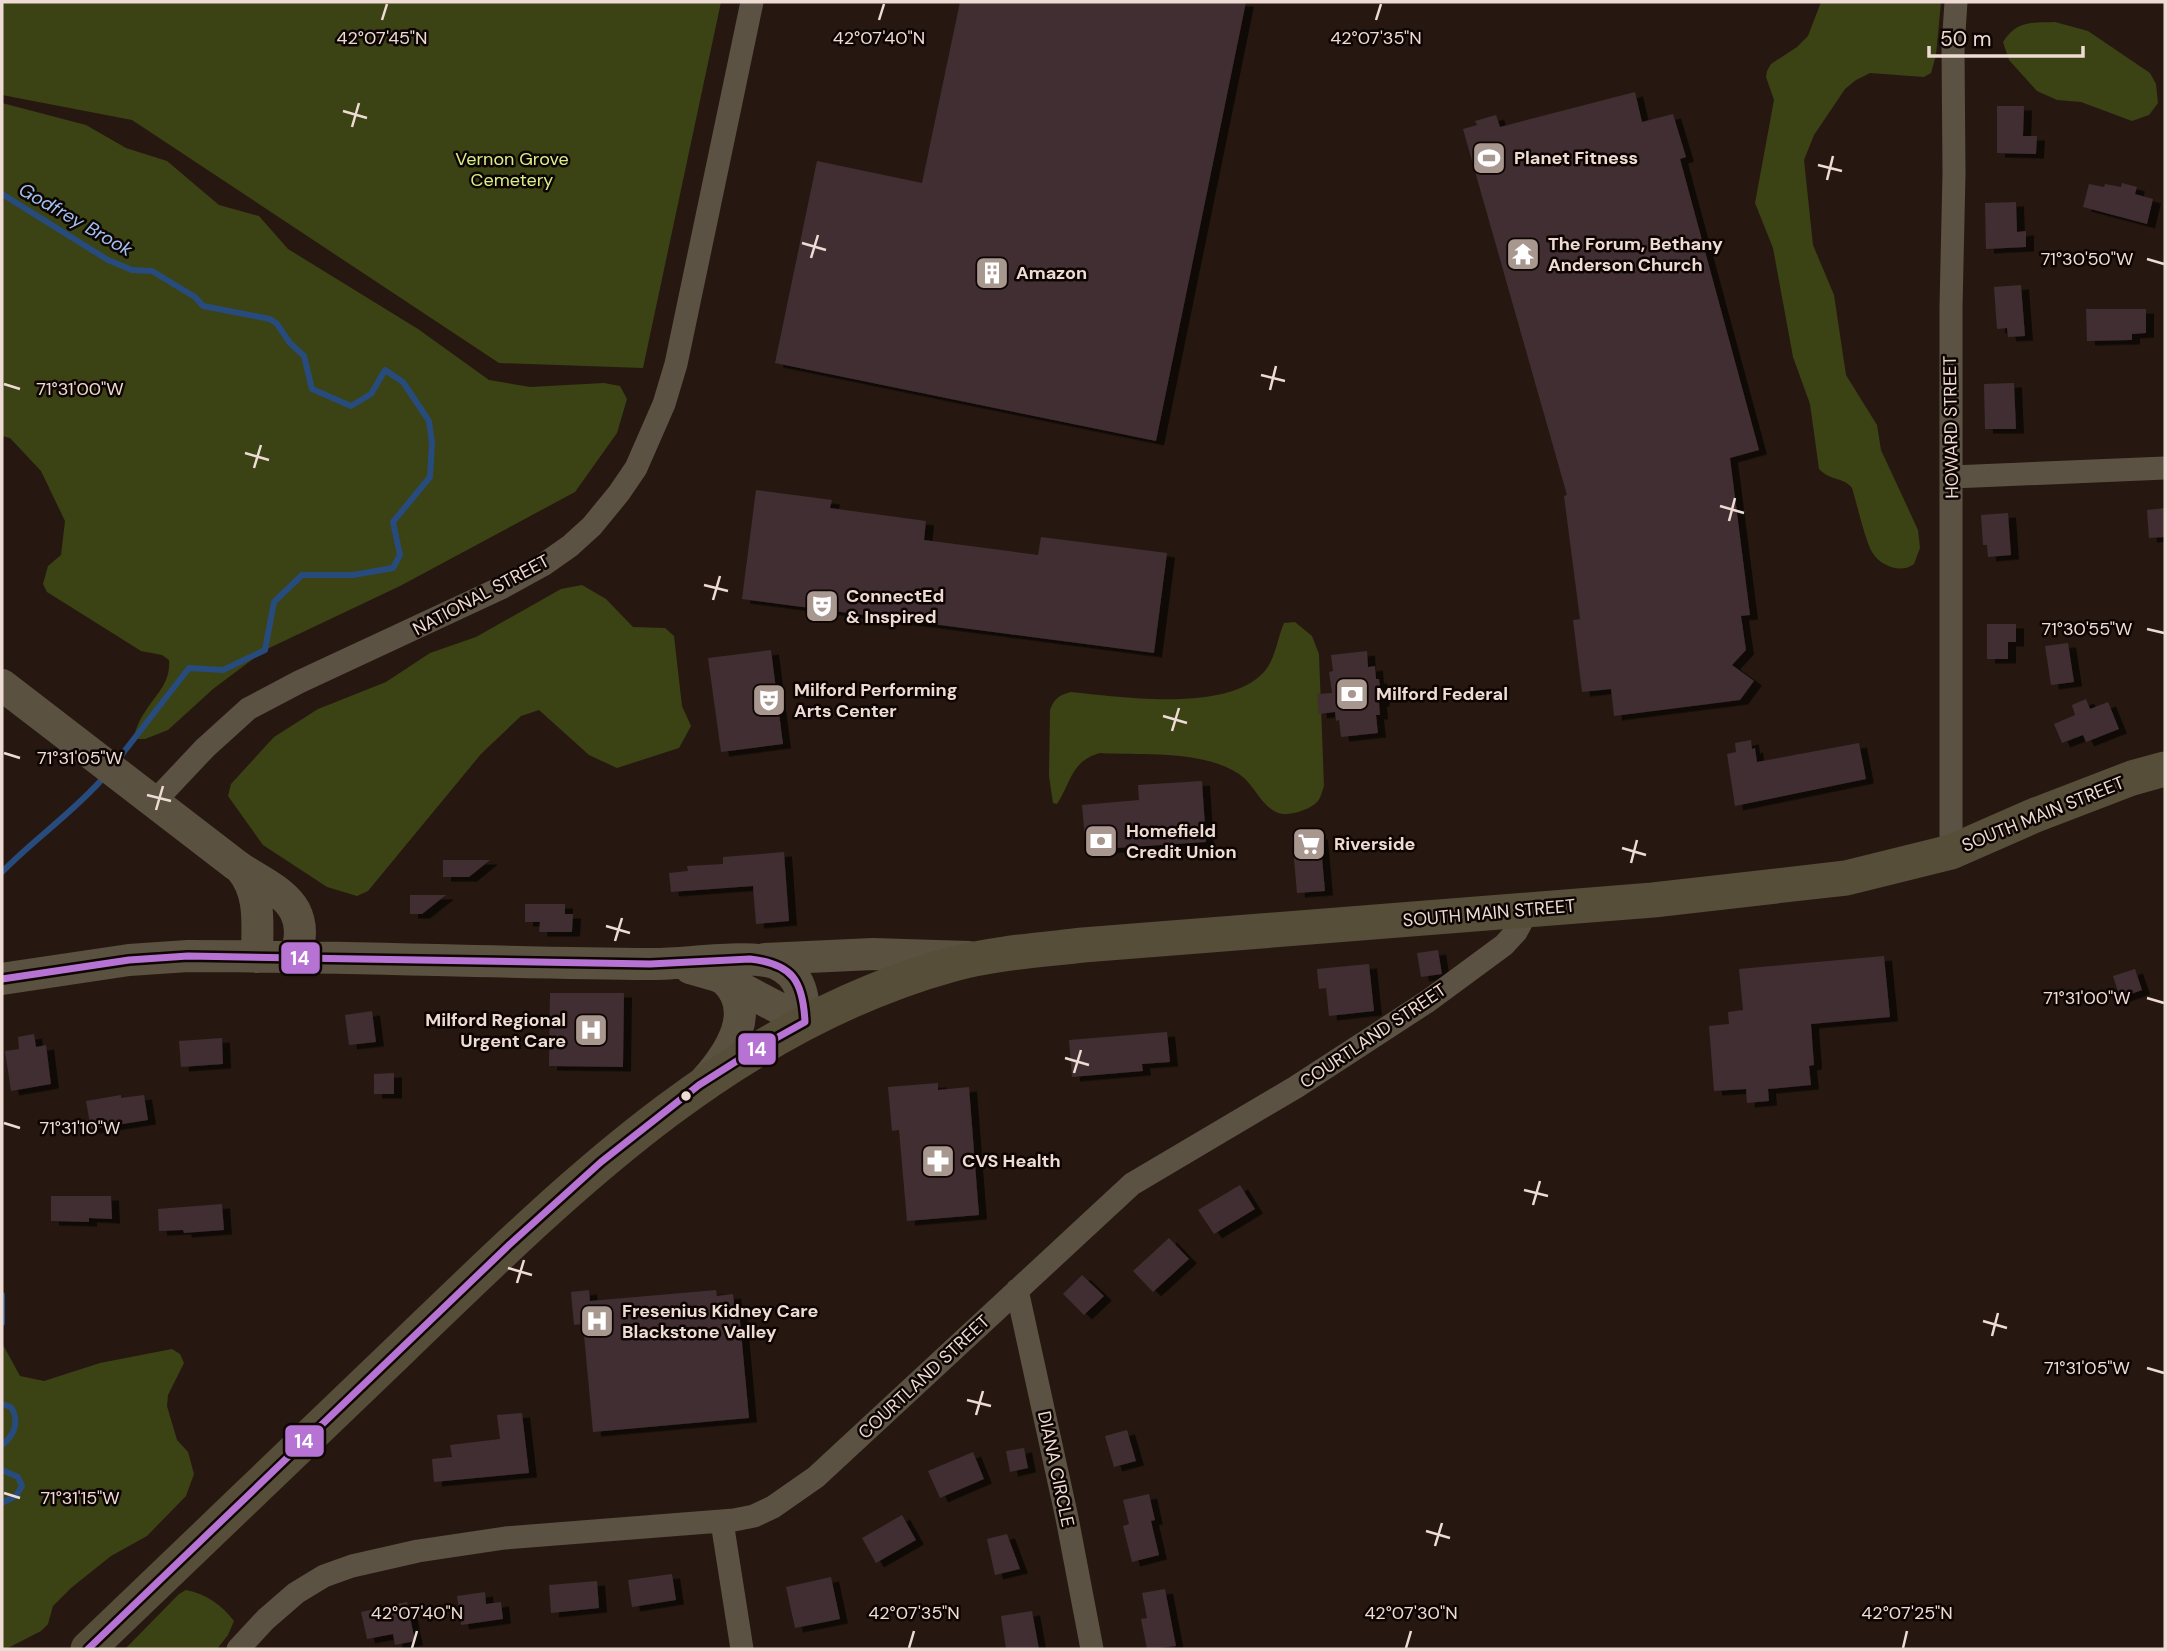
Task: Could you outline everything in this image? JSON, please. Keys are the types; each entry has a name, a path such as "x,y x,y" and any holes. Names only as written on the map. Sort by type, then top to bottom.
{"main road":[{"path":"2,685 287,901 317,927 347,959"},
{"name":"SOUTH MAIN STREET","path":"88,1649 531,1226 654,1119 745,1055 806,1022 900,982 950,965 984,958 1083,945 1708,895 1846,878 1951,852 2041,813 2132,778 2165,769"},
{"path":"240,868 249,880 256,899 257,957"},
{"path":"287,901 295,911 300,925 300,940 295,958"},
{"path":"2,979 152,957 667,965 901,954 984,958"},
{"path":"752,960 779,965 795,978 803,992 806,1022"},
{"path":"667,965 703,971 724,979 806,1022"},
{"path":"705,1082 726,1055 739,1023 740,1001 734,989 724,979"}],"street":[{"name":"NATIONAL STREET","path":"154,802 205,748 248,709 544,565 592,526 619,493 645,449 664,404 676,364 752,2"},
{"name":"HOWARD STREET","path":"1951,852 1951,307 1953,47 1956,2"},
{"path":"1952,477 2165,468"},
{"name":"COURTLAND STREET","path":"238,1649 266,1619 296,1593 324,1576 352,1566 418,1551 519,1536 722,1521 764,1512 816,1477 1140,1178 1296,1087 1427,1001 1504,945 1516,932 1528,910"},
{"name":"DIANA CIRCLE","path":"1017,1290 1067,1518 1091,1649"},
{"path":"722,1521 741,1649"}],"green space":[{"name":"Vernon Grove Cemetery","path":"2,2 721,2 643,368 499,363 132,120 2,95"},
{"path":"1821,2 1941,2 1936,55 1931,73 1924,77 1870,73 1856,80 1845,89 1814,135 1804,160 1813,245 1834,295 1846,375 1877,425 1881,450 1918,530 1920,548 1914,564 1903,568 1885,565 1876,557 1867,539 1852,488 1819,469 1810,404 1793,357 1773,248 1755,203 1774,100 1766,77 1767,71 1771,64 1797,47 1808,36"},
{"path":"2055,22 2088,31 2150,73 2156,84 2158,103 2149,115 2132,121 2081,102 2057,100 2037,91 2009,60 2003,42 2019,26"},
{"path":"2,103 86,125 126,148 167,161 219,205 259,216 288,249 418,329 489,380 530,387 604,383 620,386 627,399 617,433 575,492 400,586 265,650 213,689 168,730 145,739 133,739 141,718 165,682 169,660 162,655 141,651 47,592 43,584 48,566 61,555 65,521 41,471 10,438 2,436"},
{"path":"582,585 606,599 633,627 665,628 674,636 682,706 691,726 679,748 617,768 589,755 539,710 521,716 481,754 368,891 357,896 327,887 263,845 228,796 231,784 274,737 318,709 386,682 430,653 476,637 561,589"},
{"path":"1295,622 1312,636 1319,654 1324,786 1315,804 1292,814 1283,814 1264,803 1245,778 1224,766 1172,755 1100,753 1083,761 1073,773 1057,804 1053,803 1049,776 1050,710 1058,698 1071,692 1144,699 1200,698 1225,693 1247,685 1264,672 1274,655 1284,623"},
{"path":"2,1343 20,1376 44,1381 100,1363 172,1349 180,1354 184,1363 168,1395 167,1406 177,1440 188,1452 194,1474 186,1496 147,1536 111,1556 71,1588 53,1606 48,1624 41,1631 6,1649 2,1649"},
{"path":"186,1590 213,1601 234,1621 228,1635 217,1649 125,1649 179,1594"}],"building":[{"name":"Amazon","path":"960,2 1246,2 1156,441 775,363 817,161 922,183"},
{"path":"1635,92 1642,122 1673,114 1686,157 1680,159 1759,450 1730,458 1750,615 1741,616 1746,650 1732,665 1754,681 1740,700 1614,716 1611,689 1582,692 1573,620 1580,619 1564,496 1567,495 1463,129 1477,125 1475,121 1496,115 1500,127"},
{"path":"1997,106 2024,106 2023,136 2037,136 2036,154 1997,153"},
{"path":"2122,183 2137,187 2135,194 2153,199 2147,224 2083,207 2089,184 2121,187"},
{"path":"2016,202 2017,232 2026,231 2026,247 1986,249 1985,203"},
{"path":"2021,285 2025,336 2008,337 2007,328 1997,329 1994,287"},
{"path":"2086,309 2146,309 2146,333 2132,334 2132,340 2087,341"},
{"path":"2014,383 2016,429 1985,429 1984,384"},
{"path":"756,490 832,500 830,508 926,521 924,540 1038,555 1041,537 1167,553 1154,653 742,599"},
{"path":"2165,508 2165,537 2149,538 2147,510"},
{"path":"2008,513 2011,555 1988,557 1987,545 1983,545 1981,515"},
{"path":"1987,624 2016,624 2016,642 2008,642 2008,659 1987,659"},
{"path":"2068,643 2074,682 2051,685 2045,646"},
{"path":"771,650 783,744 721,752 708,658"},
{"name":"Milford Federal","path":"1367,651 1368,667 1375,666 1376,679 1379,679 1382,702 1379,702 1380,715 1376,715 1378,733 1341,737 1335,712 1319,714 1317,694 1332,693 1329,672 1333,671 1331,655"},
{"path":"2086,699 2090,709 2108,702 2119,729 2086,742 2083,735 2062,743 2054,724 2075,715 2072,705"},
{"path":"1751,740 1757,762 1859,743 1866,779 1735,806 1727,754 1736,752 1735,743"},
{"path":"1202,781 1206,842 1086,850 1082,805 1139,800 1138,785"},
{"name":"Riverside","path":"1320,835 1325,891 1297,893 1292,837"},
{"path":"784,852 789,921 756,924 753,886 671,892 669,873 688,871 687,866 723,864 723,857"},
{"path":"443,860 490,860 469,877 443,877"},
{"path":"410,895 446,895 422,914 410,914"},
{"path":"525,904 565,904 565,914 573,914 572,932 539,932 540,922 525,922"},
{"path":"1438,950 1442,974 1421,977 1417,953"},
{"path":"1884,956 1890,1017 1811,1024 1814,1065 1809,1066 1811,1085 1768,1089 1769,1101 1747,1103 1746,1089 1714,1091 1709,1026 1729,1024 1728,1012 1743,1010 1739,969"},
{"path":"1369,964 1374,1011 1329,1016 1326,988 1319,989 1317,969"},
{"path":"2135,969 2142,990 2120,998 2113,976"},
{"path":"550,993 624,993 623,1067 549,1066"},
{"path":"372,1011 376,1042 349,1045 345,1015"},
{"path":"1167,1032 1170,1062 1142,1064 1143,1071 1072,1077 1069,1040"},
{"path":"34,1034 36,1047 46,1045 51,1084 11,1091 5,1051 19,1049 18,1037"},
{"path":"222,1038 223,1064 181,1067 179,1041"},
{"path":"394,1073 394,1094 374,1094 374,1074"},
{"name":"CVS Health","path":"938,1083 938,1090 969,1087 979,1215 907,1221 899,1130 892,1131 888,1087"},
{"path":"121,1095 121,1098 144,1095 148,1120 91,1129 86,1101"},
{"path":"1240,1185 1255,1209 1214,1234 1198,1210"},
{"path":"51,1196 111,1196 112,1219 89,1218 89,1222 51,1221"},
{"path":"222,1204 224,1230 184,1233 183,1230 159,1231 158,1209"},
{"path":"1169,1238 1189,1259 1153,1292 1133,1271"},
{"path":"1082,1275 1104,1296 1084,1315 1063,1294"},
{"path":"589,1290 590,1301 716,1290 717,1296 733,1294 735,1311 739,1310 749,1418 593,1432 583,1324 574,1325 571,1292"},
{"path":"522,1413 529,1473 434,1482 432,1459 452,1457 450,1445 500,1439 497,1415"},
{"path":"1127,1430 1136,1461 1114,1467 1105,1436"},
{"path":"1024,1448 1028,1468 1010,1472 1006,1451"},
{"path":"973,1452 984,1479 940,1498 928,1471"},
{"path":"1149,1494 1155,1520 1151,1521 1159,1555 1132,1562 1123,1526 1129,1524 1123,1500"},
{"path":"902,1515 916,1540 876,1563 862,1538"},
{"path":"1007,1534 1020,1569 995,1575 987,1539"},
{"path":"672,1574 676,1600 632,1607 628,1580"},
{"path":"831,1577 840,1619 795,1628 786,1587"},
{"path":"597,1581 599,1608 551,1613 549,1585"},
{"path":"1165,1589 1176,1646 1147,1649 1141,1619 1147,1618 1142,1593"},
{"path":"485,1592 486,1604 501,1602 503,1619 461,1625 457,1596"},
{"path":"407,1602 415,1641 395,1645 393,1634 367,1639 361,1612"},
{"path":"1032,1611 1039,1649 1006,1649 1001,1616"}],"waterway":[{"name":"Godfrey Brook","path":"2,194 108,260 132,270 152,271 195,297 203,306 270,319 304,356 312,389 351,406 371,394 385,370 403,382 429,421 432,443 430,477 393,522 400,555 393,568 353,575 302,575 274,602 265,650 223,670 189,668 116,762"},
{"name":"Godfrey Brook","path":"2,872 105,776"},
{"name":"Godfrey Brook","path":"2,1295 2,1323"},
{"name":"Godfrey Brook","path":"2,1404 11,1407 15,1418 12,1433 2,1445"},
{"name":"Godfrey Brook","path":"2,1470 18,1477 22,1486 16,1496 2,1503"}],"transit line":[{"name":"14","path":"2,979 129,960 188,956 650,964 750,959 765,961 786,970 798,985 804,1008 805,1022 699,1085 601,1162 509,1245 88,1649"}],"place":[{"name":"Planet Fitness","path":"1489,158"},
{"name":"The Forum, Bethany Anderson Church","path":"1523,254"},
{"name":"Amazon","path":"992,273"},
{"name":"ConnectEd & Inspired","path":"822,606"},
{"name":"Milford Federal","path":"1352,694"},
{"name":"Milford Performing Arts Center","path":"769,700"},
{"name":"Homefield Credit Union","path":"1101,841"},
{"name":"Riverside","path":"1309,844"},
{"name":"Milford Regional Urgent Care","path":"591,1030"},
{"name":"CVS Health","path":"938,1161"},
{"name":"Fresenius Kidney Care Blackstone Valley","path":"597,1321"}]}
